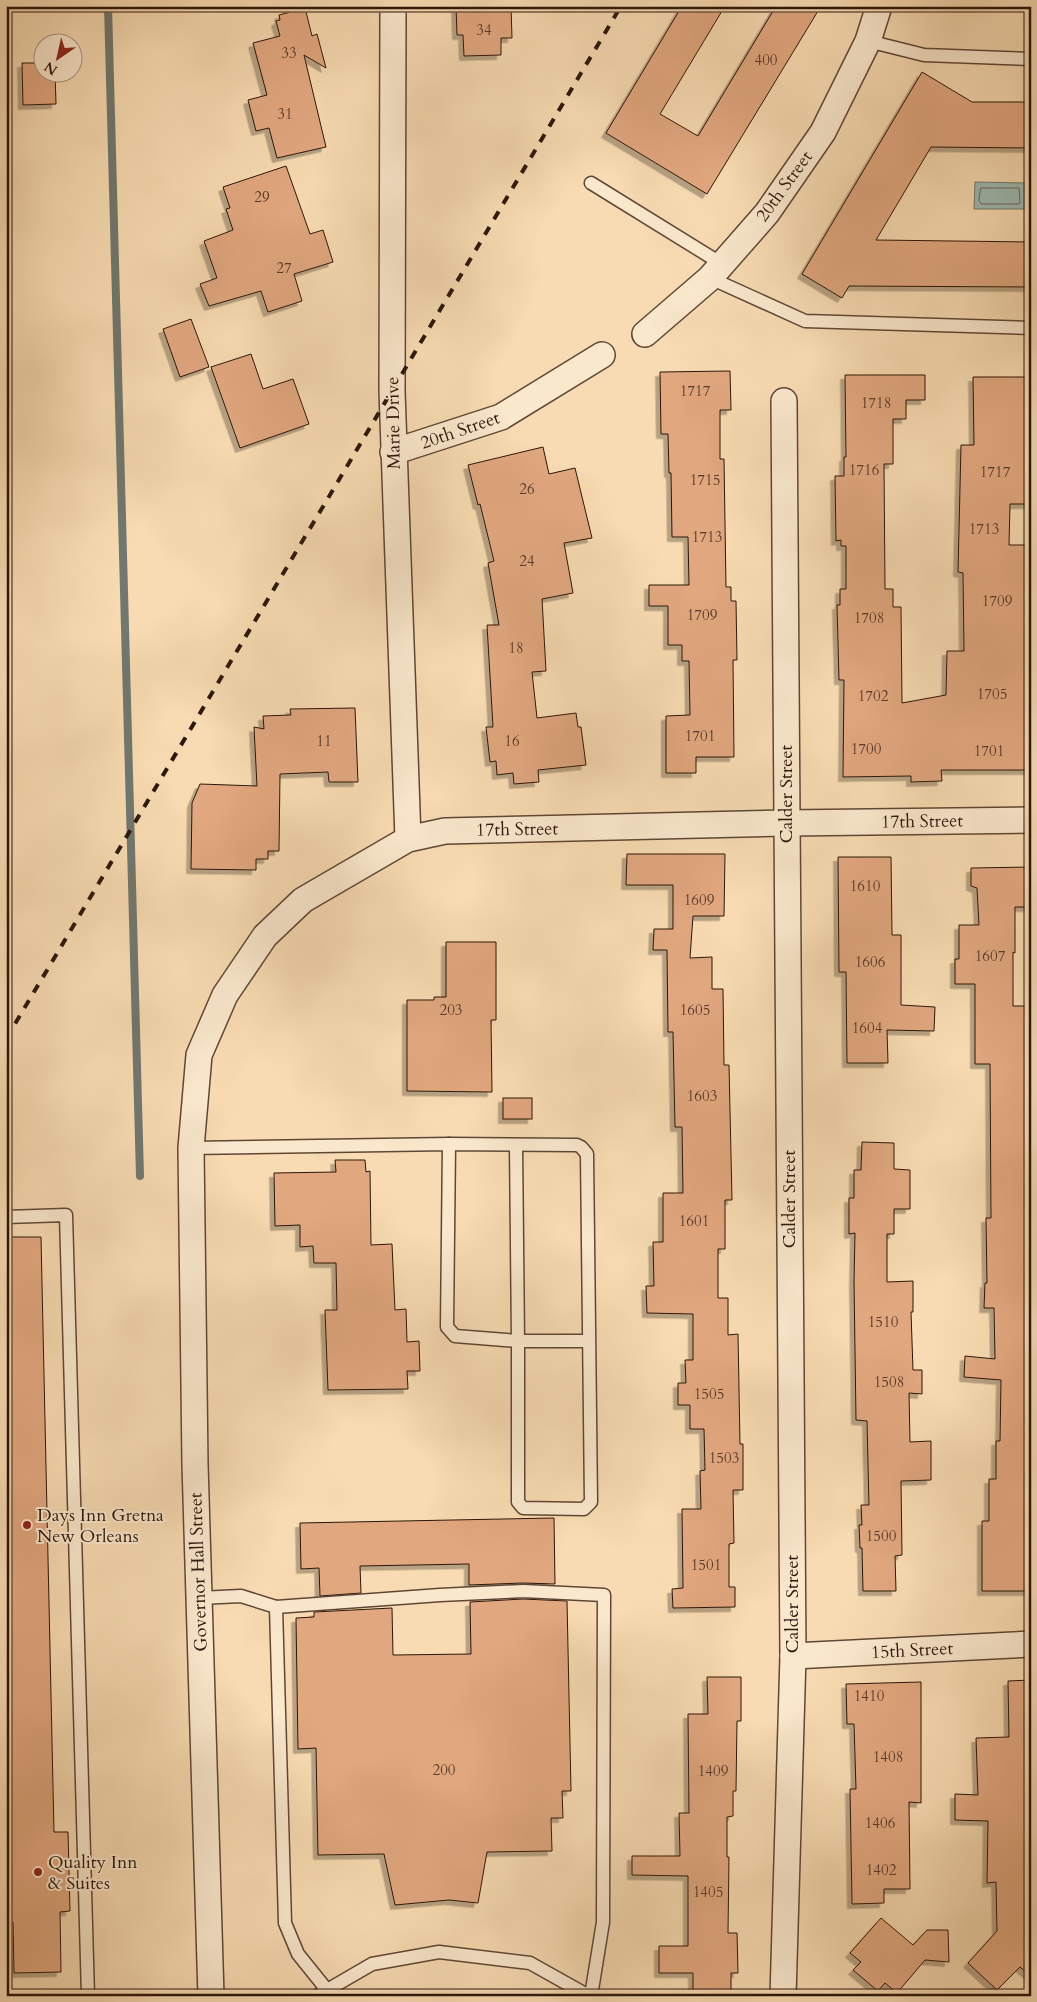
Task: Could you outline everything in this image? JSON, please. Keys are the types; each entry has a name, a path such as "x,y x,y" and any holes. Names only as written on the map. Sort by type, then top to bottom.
{"street":[{"name":"Marie Drive","path":"393,6 393,452 408,839"},
{"name":"20th Street","path":"645,334 716,271 767,213 823,132 868,41 879,6"},
{"name":"20th Street","path":"393,452 502,418 602,355"},
{"name":"Calder Street","path":"783,1996 793,1656 784,401"},
{"name":"17th Street","path":"191,1148 199,1055 225,995 265,936 303,900 408,839 445,831 786,823 1031,820"},
{"name":"Governor Hall Street","path":"191,1148 195,1444 212,1996"},
{"name":"15th Street","path":"793,1656 1031,1644"}],"lane":[{"path":"868,41 924,55 1031,59"},
{"path":"592,183 757,301 805,321 1031,328"},
{"path":"191,1148 449,1144 516,1145 577,1146 581,1147 587,1154 589,1341 590,1502 584,1509 523,1508 518,1502 516,1145"},
{"path":"449,1144 447,1327 455,1336 518,1341 589,1341"},
{"path":"6,1217 66,1215 88,1996"},
{"path":"199,1598 241,1596 276,1607 440,1595 523,1592 604,1595 603,1922 590,1996 530,1963 438,1952 372,1964 322,1993 298,1954 285,1924 276,1607"}],"water":[{"path":"975,182 1025,183 1025,209 974,209"}],"building":[{"path":"456,6 511,6 512,38 501,38 501,55 464,56 463,35 457,35"},
{"path":"682,6 725,6 660,114 698,136 776,6 821,6 707,194 606,133"},
{"path":"305,8 312,36 317,34 326,68 304,55 326,147 277,158 269,128 256,131 248,100 267,95 253,43 280,36 276,21 280,20 279,15"},
{"path":"22,63 32,63 32,82 55,82 56,104 23,105"},
{"path":"922,72 972,102 1031,102 1031,148 931,147 876,240 1031,242 1031,287 849,286 842,298 802,274"},
{"path":"286,166 310,234 323,230 333,262 294,274 302,301 268,312 261,291 209,306 200,284 217,278 204,241 233,230 226,209 230,208 223,187"},
{"path":"191,319 209,367 180,377 163,329"},
{"path":"251,354 263,389 293,379 309,424 240,448 211,367"},
{"path":"730,371 731,410 720,410 720,459 724,459 726,587 731,587 731,601 736,601 737,660 733,660 734,757 696,757 696,773 666,773 666,716 690,715 689,661 682,661 682,645 668,645 668,606 649,606 649,585 689,585 688,537 672,537 671,473 669,473 668,434 661,434 660,372"},
{"path":"845,375 925,375 925,400 906,400 906,419 893,419 893,464 884,464 885,589 893,589 893,607 901,607 902,703 946,695 947,651 964,651 963,573 958,572 961,445 974,445 973,377 1029,377 1030,504 1010,504 1009,545 1030,545 1031,627 1027,627 1027,673 1031,673 1031,770 941,770 942,781 911,782 911,776 843,777 844,680 839,680 837,605 840,605 840,589 846,589 846,546 841,546 841,540 836,541 835,476 844,476 844,457 846,457"},
{"path":"543,447 549,474 575,468 592,538 564,543 573,593 542,599 546,671 532,672 537,718 576,713 578,727 581,727 586,765 538,770 539,782 514,784 513,773 497,775 496,761 490,762 486,727 493,727 487,625 499,625 488,563 494,561 468,465"},
{"path":"355,708 358,782 329,782 328,772 280,774 279,851 268,851 268,859 256,859 256,870 191,869 192,803 200,784 257,786 254,727 264,729 263,716 291,715 290,709"},
{"path":"627,854 725,854 724,916 693,916 690,958 712,957 712,989 723,989 724,1065 729,1065 732,1200 725,1200 725,1249 718,1249 718,1298 728,1298 728,1335 738,1334 740,1444 743,1444 743,1490 733,1490 734,1543 729,1544 729,1587 735,1587 735,1607 673,1608 672,1589 683,1588 682,1509 701,1509 700,1471 705,1470 704,1429 690,1429 690,1405 678,1405 678,1383 686,1383 685,1360 693,1360 693,1314 647,1313 646,1286 654,1286 653,1242 663,1242 663,1193 683,1193 682,1127 675,1127 673,1032 668,1032 667,950 653,950 654,929 673,929 673,885 626,885"},
{"path":"838,857 891,857 892,935 901,935 901,1005 935,1007 934,1031 887,1030 888,1063 847,1063 846,972 839,972"},
{"path":"1031,867 1031,907 1015,907 1013,1006 1031,1006 1031,1591 982,1591 982,1521 989,1521 989,1479 996,1479 996,1441 1000,1441 1001,1380 964,1377 965,1356 995,1359 994,1308 984,1308 985,1283 987,1283 986,1218 991,1218 990,1064 975,1064 975,984 955,984 955,959 959,959 959,925 979,925 977,888 971,886 971,868"},
{"path":"446,942 496,942 496,1020 491,1020 492,1092 407,1091 407,1000 434,1000 434,997 446,997"},
{"path":"503,1098 532,1098 532,1119 503,1119"},
{"path":"862,1142 894,1143 894,1169 910,1170 910,1209 894,1209 894,1234 887,1234 887,1282 913,1281 913,1312 911,1312 913,1370 922,1370 922,1394 909,1393 910,1442 931,1441 931,1480 901,1481 902,1555 895,1556 896,1591 863,1591 862,1548 860,1548 859,1525 862,1525 861,1505 869,1505 867,1421 856,1420 855,1233 849,1234 849,1198 854,1198 854,1170 861,1170"},
{"path":"335,1160 365,1160 366,1172 370,1171 371,1245 392,1244 395,1310 406,1309 407,1342 419,1341 420,1371 407,1371 408,1389 328,1390 325,1310 337,1310 336,1263 314,1263 313,1246 300,1247 300,1225 275,1226 274,1173 336,1172"},
{"name":"Days Inn Gretna New Orleans","path":"6,1237 41,1237 54,1832 68,1832 70,1911 60,1912 61,1972 14,1973 13,1922 6,1922"},
{"path":"554,1518 555,1584 469,1585 469,1564 360,1566 361,1593 320,1596 319,1568 301,1569 300,1523"},
{"path":"523,1599 567,1601 571,1791 562,1791 563,1818 551,1818 552,1851 487,1852 478,1903 449,1900 395,1905 384,1854 318,1855 316,1748 298,1749 296,1618 314,1617 314,1612 392,1608 393,1655 471,1654 470,1602"},
{"path":"707,1677 741,1677 741,1721 737,1721 736,1791 733,1791 733,1816 727,1817 727,1857 729,1857 728,1933 737,1933 738,1973 731,1973 731,1996 693,1996 693,1973 659,1973 659,1946 688,1946 688,1876 632,1875 632,1856 680,1856 679,1813 689,1813 688,1714 708,1714"},
{"path":"1031,1680 1031,1976 1020,1967 997,1990 968,1963 997,1931 996,1882 987,1883 988,1821 955,1820 955,1794 978,1795 976,1738 1009,1737 1008,1681"},
{"path":"921,1682 921,1803 909,1802 910,1889 884,1889 884,1903 852,1904 850,1789 856,1789 854,1724 847,1724 846,1684"},
{"path":"881,1918 913,1945 927,1930 948,1930 949,1962 925,1960 897,1993 885,1983 878,1991 853,1970 861,1962 850,1953"}],"waterway":[{"path":"108,6 140,1176"}],"railway":[{"path":"6,1039 621,6"}],"place":[{"name":"Days Inn Gretna New Orleans","path":"27,1525"},
{"name":"Quality Inn & Suites","path":"38,1872"}]}
